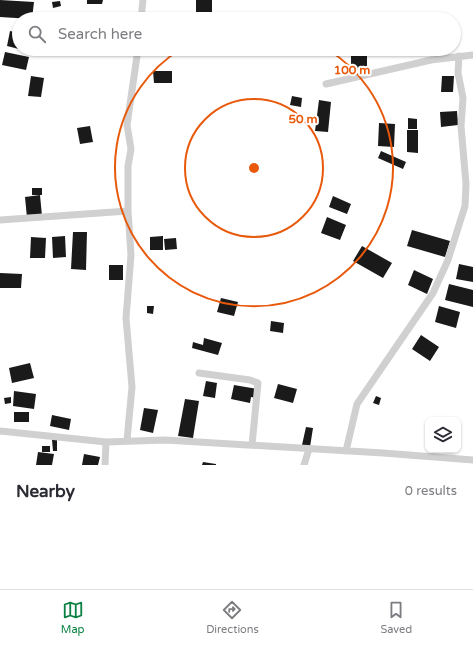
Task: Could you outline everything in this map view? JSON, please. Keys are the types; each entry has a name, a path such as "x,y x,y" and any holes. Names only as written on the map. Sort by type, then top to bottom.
{"street":[{"path":"142,12 143,0"},
{"path":"461,56 473,55"},
{"path":"127,440 132,387 126,318 131,255 128,211 128,166 131,149 127,125 137,56"},
{"path":"326,84 431,60 459,56 458,73 463,98 462,147 466,184 465,206 462,218 448,260 433,293 357,404 346,451"},
{"path":"0,220 128,211"},
{"path":"199,373 250,380 258,383 252,445"},
{"path":"0,431 106,442 127,440 252,445 473,460"},
{"path":"105,465 106,442"},
{"path":"304,465 309,449"}],"building":[{"path":"0,0 34,2 33,12 12,12 12,18 0,17"},
{"path":"87,0 103,0 102,4 87,4"},
{"path":"196,0 212,0 212,12 196,12"},
{"path":"60,1 61,6 53,8 52,2"},
{"path":"10,31 12,31 12,47 7,46"},
{"path":"5,52 12,53 12,56 29,57 26,70 2,65"},
{"path":"351,56 367,56 367,70 351,70"},
{"path":"153,71 172,71 172,83 154,83"},
{"path":"31,76 44,78 41,97 28,96"},
{"path":"442,76 454,76 453,92 441,92"},
{"path":"292,96 302,98 301,107 290,105"},
{"path":"319,100 331,102 328,132 315,131"},
{"path":"457,111 458,125 441,127 440,112"},
{"path":"408,118 417,119 417,129 408,129"},
{"path":"379,123 395,124 394,147 378,146"},
{"path":"90,126 93,142 80,144 77,128"},
{"path":"407,130 418,130 418,153 407,152"},
{"path":"381,151 406,162 403,169 378,158"},
{"path":"32,188 42,188 42,195 32,195"},
{"path":"40,195 42,216 27,218 25,197"},
{"path":"333,196 351,204 347,214 329,207"},
{"path":"327,217 346,225 340,240 321,233"},
{"path":"412,230 450,241 445,257 407,246"},
{"path":"73,232 87,232 86,270 71,269"},
{"path":"65,236 66,257 53,258 52,237"},
{"path":"163,236 163,250 150,250 150,237"},
{"path":"31,237 46,238 45,258 30,258"},
{"path":"176,238 177,249 165,250 164,239"},
{"path":"362,246 392,263 383,278 353,261"},
{"path":"459,264 473,267 473,282 456,279"},
{"path":"109,265 123,265 123,280 109,280"},
{"path":"414,270 433,279 427,294 408,285"},
{"path":"0,273 22,274 21,288 0,288"},
{"path":"449,284 473,290 473,307 445,300"},
{"path":"221,298 238,302 234,316 217,312"},
{"path":"147,306 154,306 153,314 147,313"},
{"path":"439,306 460,312 456,328 435,322"},
{"path":"271,321 284,323 283,333 270,331"},
{"path":"421,335 439,347 430,361 412,349"},
{"path":"204,338 222,343 218,355 192,348 193,342 203,345"},
{"path":"30,363 34,378 12,383 9,368"},
{"path":"206,381 217,383 215,398 203,396"},
{"path":"278,384 297,389 293,403 274,398"},
{"path":"234,385 257,389 256,398 251,397 250,403 231,399"},
{"path":"14,391 36,394 34,409 13,406"},
{"path":"376,396 381,398 379,405 373,403"},
{"path":"11,397 11,403 5,404 4,398"},
{"path":"185,399 199,401 193,438 178,436"},
{"path":"144,408 158,410 153,433 140,430"},
{"path":"14,412 29,412 29,422 14,422"},
{"path":"52,415 71,419 69,430 50,426"},
{"path":"306,427 313,428 310,447 302,445"},
{"path":"52,440 57,440 57,451 53,451"},
{"path":"42,446 50,446 50,452 42,452"},
{"path":"38,452 54,454 52,465 36,465"},
{"path":"84,454 100,457 98,465 82,465"},
{"path":"203,462 216,464 216,465 202,465"}]}
